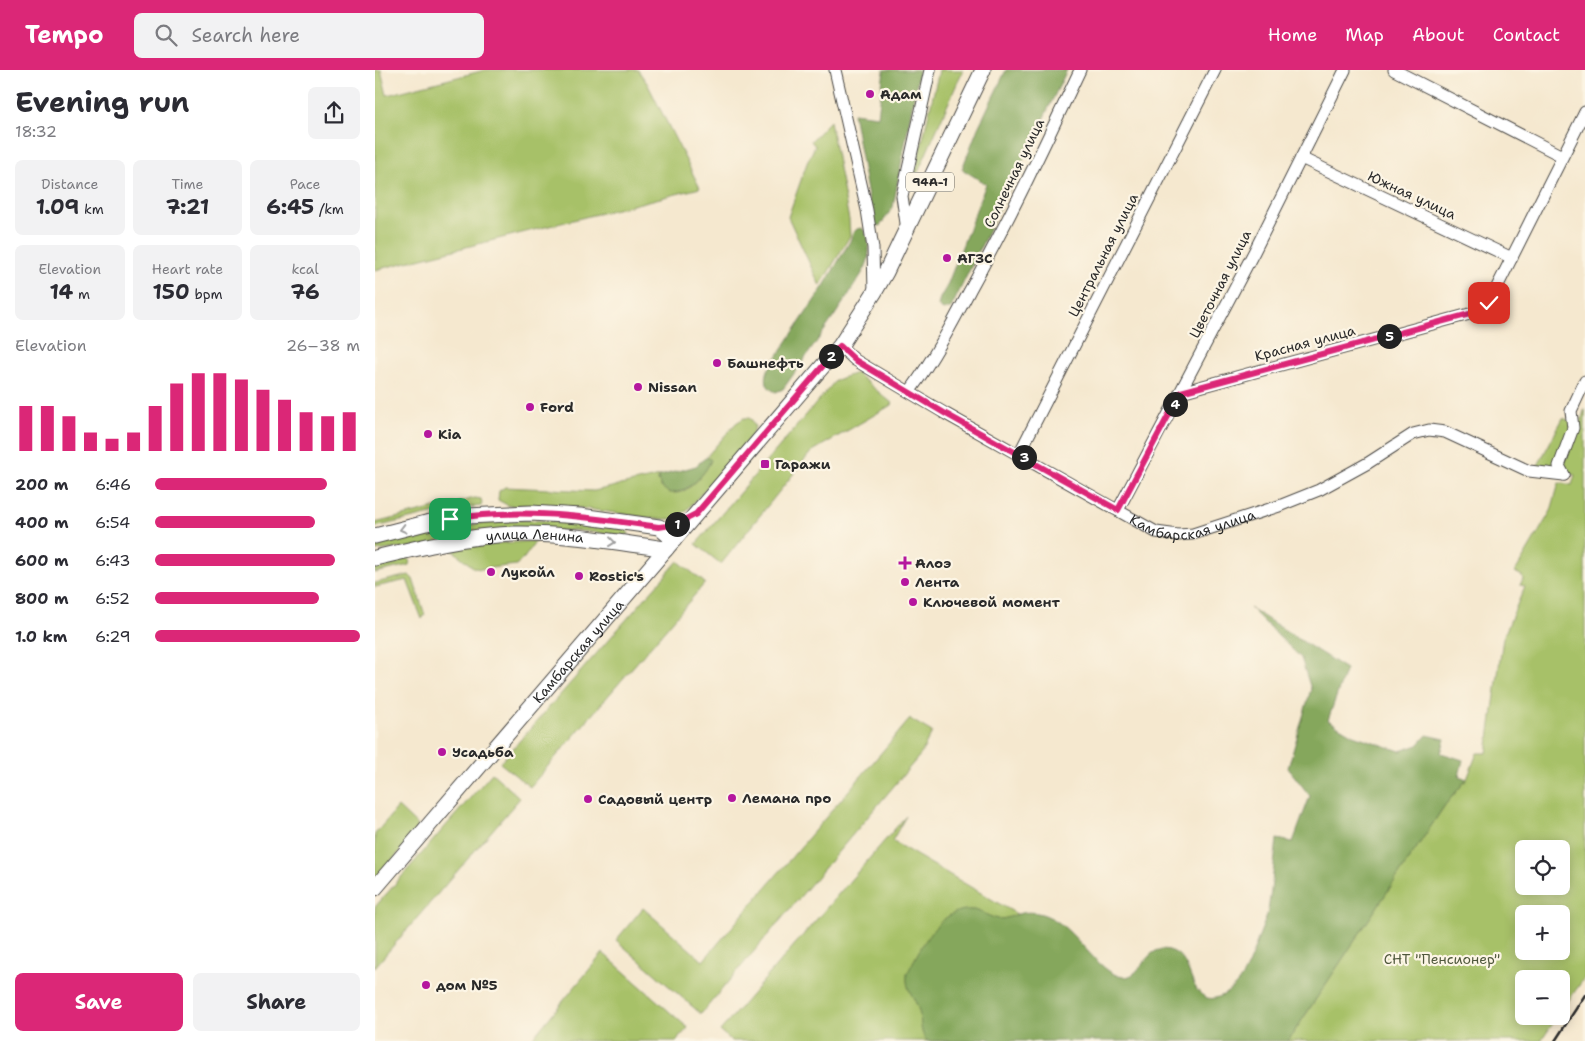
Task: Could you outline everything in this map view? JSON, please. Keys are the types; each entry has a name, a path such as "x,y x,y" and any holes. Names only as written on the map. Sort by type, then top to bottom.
{"main road":[{"name":"94А-1","path":"874,294 907,231 983,70"},
{"name":"Камбарская улица","path":"375,888 840,346 874,294"},
{"name":"улица Ленина","path":"375,536 450,519 510,513 556,514 659,527"},
{"path":"670,544 659,527 671,526 696,514"},
{"name":"улица Ленина","path":"375,558 446,542 513,534 670,544"}],"street":[{"path":"835,70 867,210 873,248 874,294"},
{"path":"907,231 902,196 930,70"},
{"name":"Солнечная улица","path":"910,391 921,377 953,322 1000,236 1081,70"},
{"name":"Центральная улица","path":"1019,454 1215,70"},
{"name":"Цветочная улица","path":"1118,510 1181,392 1345,70"},
{"path":"1394,70 1562,156"},
{"name":"Красная улица","path":"1181,392 1477,312 1489,303 1585,112"},
{"name":"Южная улица","path":"1301,158 1512,258"},
{"name":"Камбарская улица","path":"840,346 855,360 946,414 1156,532 1178,535 1193,534 1279,506 1319,490 1368,463 1413,434 1429,430 1445,432 1529,471 1564,475 1559,466 1573,428 1571,411 1585,381"}],"green space":[{"path":"375,70 381,70 387,95 485,70 638,70 647,83 700,188 375,270"},
{"path":"884,70 919,70 893,207 880,226 874,224 872,219 853,113 878,116"},
{"path":"939,70 963,70 911,188 938,75"},
{"path":"1006,70 1067,70 951,308 943,310 938,306 940,298 947,286 986,184 962,169 978,128"},
{"path":"830,121 849,220 850,236 820,286 788,217 815,146 811,141"},
{"path":"862,228 867,235 869,247 867,264 862,273 783,389 776,392 772,390 767,383 768,370 824,286 853,233 857,229"},
{"path":"856,373 893,404 811,452 721,564 696,544 836,380"},
{"name":"СНТ \"Пенсионер\"","path":"1585,408 1585,977 1570,998 1570,970 1515,970 1515,1025 1552,1025 1541,1041 1288,1041 1445,805 1467,779 1477,753 1487,753 1503,638 1525,586 1520,585 1523,579 1522,576 1515,572 1551,511 1559,483 1572,485 1575,475 1536,469 1563,418 1580,425"},
{"path":"744,418 752,420 755,427 751,436 687,510 673,519 657,519 581,508 509,506 498,500 499,491 505,487 594,491 660,476 658,480 661,487 674,493 681,492 692,485 701,475 711,460 707,456 736,423"},
{"path":"707,456 711,460 708,466 689,487 669,493 661,487 658,480 660,476 696,466"},
{"path":"475,498 481,499 481,506 452,509 375,527 375,523"},
{"path":"517,520 568,521 626,529 629,534 626,536 573,530 375,551 375,543 445,527"},
{"path":"536,541 524,558 516,565 481,569 474,568 450,548 482,544"},
{"path":"406,558 410,560 409,565 375,573 375,565"},
{"path":"678,561 705,583 530,787 500,763"},
{"path":"409,575 413,579 425,615 422,619 407,580 375,587 375,583"},
{"path":"1250,608 1346,669 1328,720 1353,735 1400,751 1418,745 1427,735 1445,739 1441,753 1463,760 1459,776 1467,779 1445,805 1288,1041 994,1041 985,1038 972,1041 927,1041 924,1038 919,1011 907,985 907,974 932,931 951,915 962,911 974,910 999,919 1025,912 1044,915 1057,921 1104,967 1114,974 1123,977 1130,976 1149,956 1161,949 1176,953 1182,958 1195,986 1207,998 1223,995 1236,985 1249,963 1268,911 1277,839 1293,842 1310,796 1288,768 1311,689 1301,658"},
{"path":"910,719 932,732 921,754 701,1014 616,940 643,908 703,961"},
{"path":"492,773 520,798 375,967 375,907"},
{"path":"398,807 417,825 417,831 375,881 375,834"},
{"path":"906,816 892,841 1051,934 973,1041 732,1041 720,1031"},
{"path":"603,953 688,1028 676,1041 530,1041"}],"railway":[{"path":"1555,1041 1585,995"}],"place":[{"name":"Адам","path":"870,94"},
{"name":"АГЗС","path":"947,258"},
{"name":"Башнефть","path":"717,363"},
{"name":"Nissan","path":"638,387"},
{"name":"Ford","path":"530,407"},
{"name":"Kia","path":"428,434"},
{"name":"Гаражи","path":"765,464"},
{"name":"Алоэ","path":"905,563"},
{"name":"Лукойл","path":"491,572"},
{"name":"Rostic's","path":"579,576"},
{"name":"Лента","path":"905,582"},
{"name":"Ключевой момент","path":"913,602"},
{"name":"Усадьба","path":"442,752"},
{"name":"Лемана про","path":"732,798"},
{"name":"Садовый центр","path":"588,799"},
{"name":"дом №5","path":"426,985"}],"route":[{"path":"450,519 491,514 531,513 556,514 659,527 671,526 681,522 696,514 840,346 855,360 946,414 1118,510 1181,392 1477,312 1489,303"}]}
